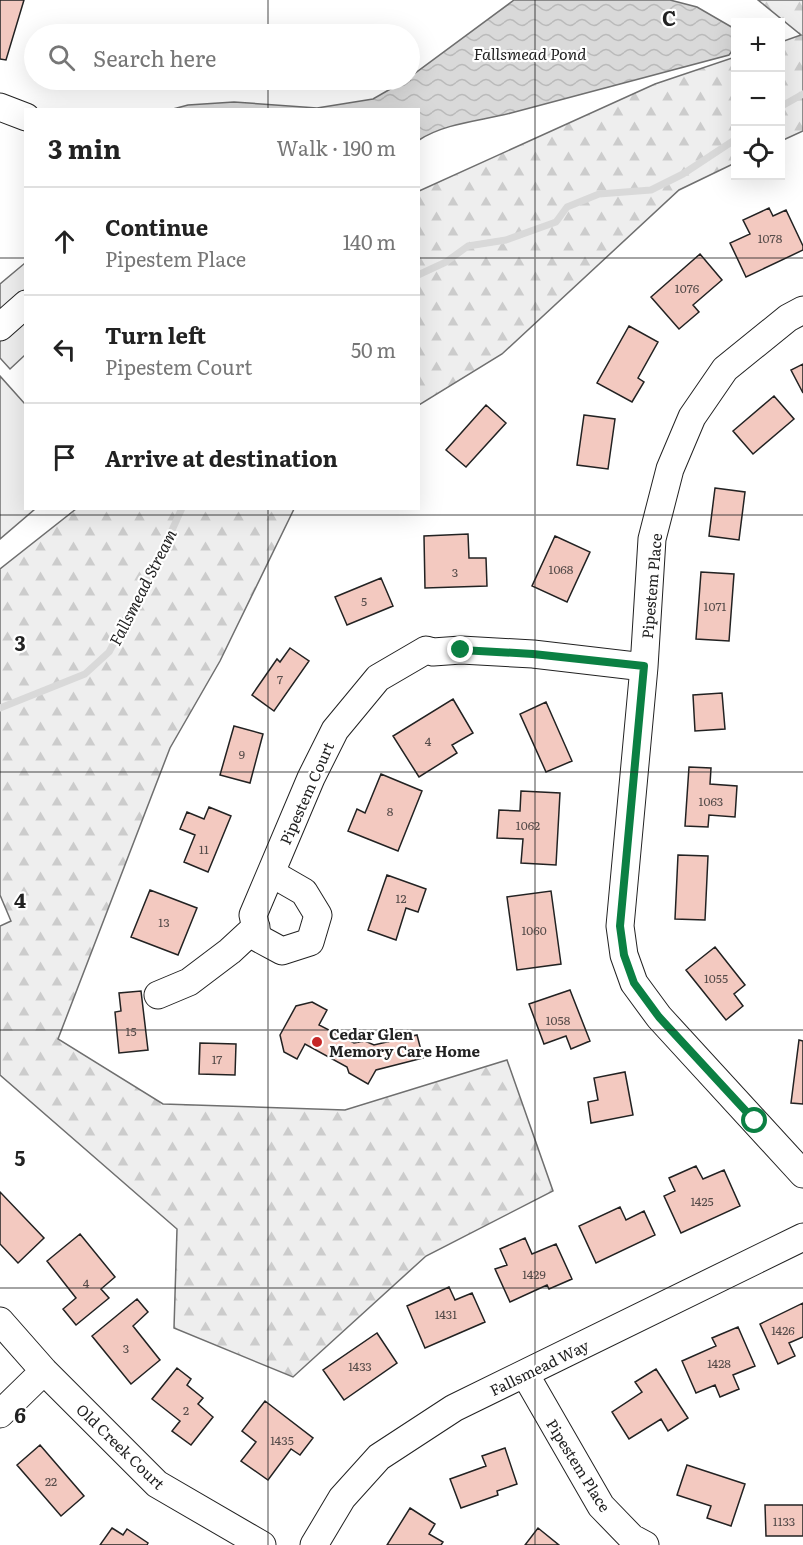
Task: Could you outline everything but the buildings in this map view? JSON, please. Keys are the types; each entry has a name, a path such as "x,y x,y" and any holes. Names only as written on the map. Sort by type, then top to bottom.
{"street":[{"path":"0,107 24,116"},
{"path":"0,327 24,306"},
{"name":"Pipestem Place","path":"803,310 788,318 725,369 692,417 670,469 652,539 644,666 620,926 624,955 634,983 659,1017 803,1174"},
{"name":"Pipestem Court","path":"256,927 253,915 311,778 335,730 378,678 426,650 533,654 644,666"},
{"path":"256,927 258,938 282,951 310,942 318,915 304,892 271,873"},
{"path":"158,995 189,982 230,951 256,927"},
{"name":"Fallsmead Way","path":"314,1545 342,1498 379,1457 454,1408 803,1237"},
{"name":"Old Creek Court","path":"0,1321 44,1371 157,1484 262,1545"},
{"path":"0,1414 44,1371"},
{"name":"Pipestem Place","path":"525,1374 601,1506 632,1538 645,1545"}],"green space":[{"path":"758,0 803,0 803,131 785,139 785,41 801,35 785,22 785,18 780,18"},
{"path":"731,58 731,165 679,190 502,354 420,404 420,191 655,84"},
{"path":"0,376 24,403 24,510 34,510 0,539"},
{"path":"75,510 294,510 220,661 170,748 58,1039 163,1104 345,1110 507,1060 553,1191 426,1256 293,1377 174,1328 177,1229 0,1075 0,926 11,921 0,895 0,569"}],"shaded area":[{"path":"24,264 24,356 10,369 0,358 0,284"}],"water":[{"name":"Fallsmead Pond","path":"514,0 670,0 697,7 731,27 731,52 729,55 511,113 451,126 420,139 420,108 317,108 373,99 389,90 420,90 420,70"},
{"name":"Fallsmead Pond","path":"234,102 317,108 177,108 188,105"}],"waterway":[{"name":"Fallsmead Stream","path":"785,104 803,94"},
{"name":"Fallsmead Stream","path":"420,274 446,262 468,246 506,240 556,222 567,207 599,194 651,190 683,174 731,142"},
{"name":"Fallsmead Stream","path":"0,708 85,674 109,652 159,559 181,510"}],"place":[{"name":"Cedar Glen Memory Care Home","path":"317,1042"}],"route":[{"path":"461,650 533,654 644,666 620,926 624,955 634,983 659,1017 755,1121"}]}
